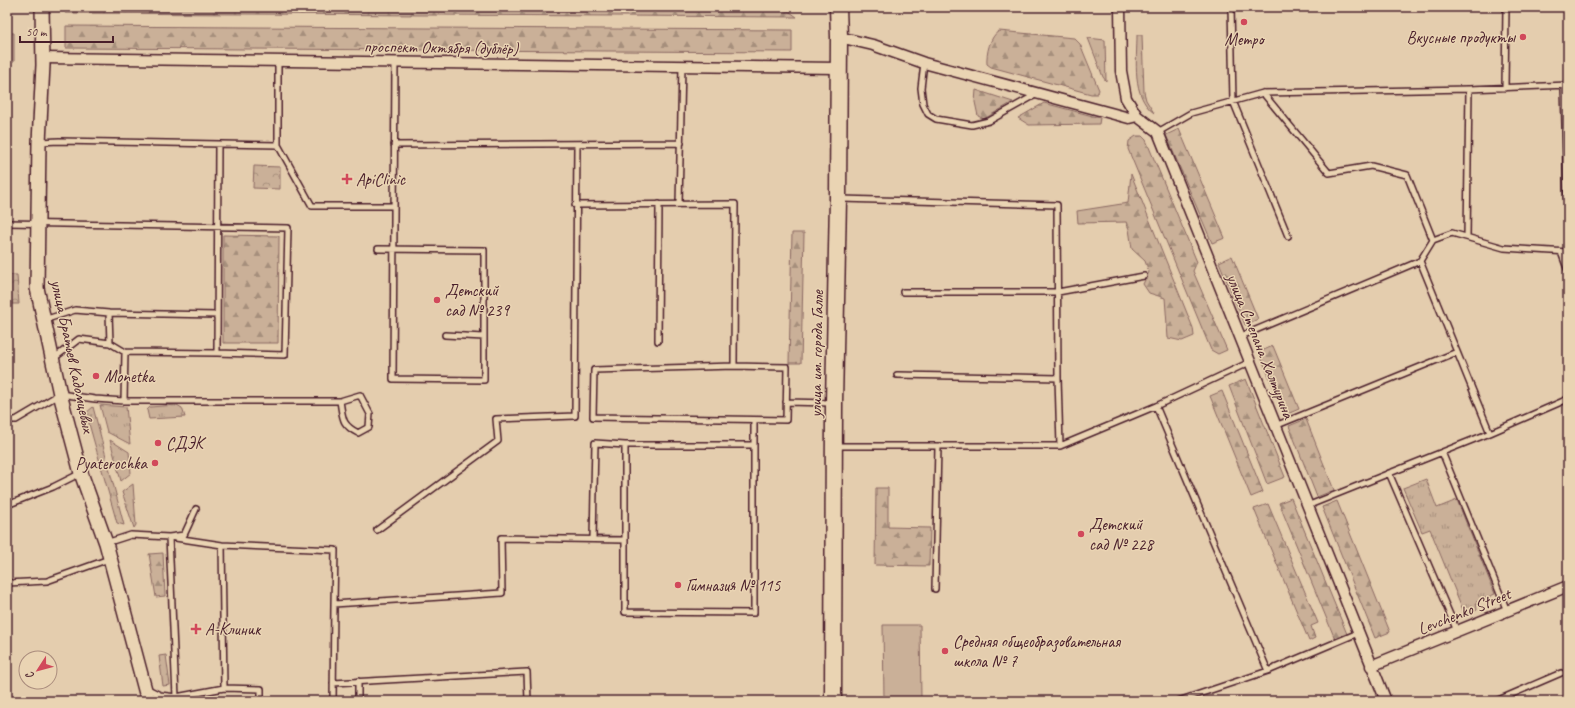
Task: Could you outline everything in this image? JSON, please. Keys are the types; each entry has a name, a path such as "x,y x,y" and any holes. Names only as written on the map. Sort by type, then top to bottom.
{"main road":[{"name":"улица им. города Галле","path":"833,701 834,403 838,199 838,7"}],"street":[{"name":"улица Братьев Кадомцевых","path":"42,7 43,58 39,142 37,288 60,394 81,473 106,543 146,687 148,701"},
{"path":"1120,7 1119,21 1123,85 1126,98 1137,116 1158,132"},
{"path":"839,38 873,45 924,63 1129,118 1137,116"},
{"name":"проспект Октября (дублёр)","path":"43,58 838,68"},
{"name":"улица Степана Халтурина","path":"1158,132 1386,701"},
{"name":"Levchenko Street","path":"1371,666 1568,586"}],"lane":[{"path":"1231,7 1233,101 1288,236"},
{"path":"1505,88 1506,7"},
{"path":"278,61 278,145 312,206 394,206"},
{"path":"378,249 394,249 484,250 484,380 393,380 394,249 394,145 395,62"},
{"path":"924,63 921,88 923,104 928,114 936,119 972,124 989,121 1038,93"},
{"path":"679,204 682,66"},
{"path":"1158,132 1191,113 1263,93 1566,86 1568,241"},
{"path":"1467,237 1469,89"},
{"path":"1263,93 1329,173 1371,166 1407,175 1433,240"},
{"path":"39,142 59,141 278,145"},
{"path":"394,145 680,143"},
{"path":"217,353 218,144"},
{"path":"377,530 498,441 496,419 575,416 575,205 577,144"},
{"path":"838,199 1057,205 1060,446"},
{"path":"658,341 659,204"},
{"path":"575,205 736,204 734,366"},
{"path":"7,223 288,228 285,355 125,352 110,342 78,339 53,359"},
{"path":"1239,337 1420,261 1433,240 1452,233 1504,248 1568,252"},
{"path":"1561,252 1568,271"},
{"path":"1420,261 1490,433"},
{"path":"903,292 1058,292 1144,276"},
{"path":"44,320 74,310 109,314 217,315"},
{"path":"109,314 110,342"},
{"path":"444,335 484,337"},
{"path":"124,401 125,352"},
{"path":"1275,426 1457,352"},
{"path":"834,446 1060,446 1156,406 1250,362"},
{"path":"734,366 787,367 786,420 593,417 594,370 734,366"},
{"path":"897,375 1058,378"},
{"path":"7,420 16,420 60,394 95,400 124,401 340,401 360,395 370,414 369,427 358,433 347,427 343,419 340,401"},
{"path":"1307,506 1490,433 1568,399"},
{"path":"786,402 834,403"},
{"path":"1156,406 1268,671"},
{"path":"625,444 625,612 754,613 754,420"},
{"path":"593,539 595,443 754,445"},
{"path":"935,589 938,446"},
{"path":"1442,452 1507,611"},
{"path":"7,505 53,488 81,473"},
{"path":"1389,473 1457,631"},
{"path":"169,537 184,535 196,509"},
{"path":"106,543 131,535 169,537 222,545 334,550 333,701"},
{"path":"169,537 176,697"},
{"path":"334,604 502,593 501,538 625,540"},
{"path":"222,545 224,688"},
{"path":"7,583 47,581 110,559"},
{"path":"1178,701 1268,671 1358,633"},
{"path":"333,682 527,672 528,701"},
{"path":"1496,701 1561,673"},
{"path":"358,681 358,701"},
{"path":"146,687 160,695 176,697 224,688 261,689 261,701"}],"green space":[{"path":"71,7 782,9 797,17 65,13"},
{"path":"66,26 792,30 792,52 66,48"},
{"path":"999,31 1074,38 1080,44 1099,90 1097,94 1091,94 991,67 987,64 988,50 993,37"},
{"path":"7,33 14,33 14,62 7,62"},
{"path":"1137,35 1142,35 1144,92 1146,100 1154,113 1147,106 1139,87 1136,66"},
{"path":"1088,38 1105,40 1106,81 1103,77"},
{"path":"976,90 1013,102 984,119 978,116 975,102"},
{"path":"1044,103 1100,118 1099,124 1029,125 1018,118"},
{"path":"1179,129 1225,238 1212,243 1166,135"},
{"path":"1136,136 1142,136 1146,140 1197,262 1193,271 1227,350 1218,354 1211,350 1128,149 1129,141"},
{"path":"254,166 280,167 280,189 253,188"},
{"path":"1131,174 1193,328 1194,336 1182,341 1168,338 1165,298 1149,293 1143,284 1149,272 1145,261 1132,249 1129,229 1126,222 1078,223 1077,211 1128,203"},
{"path":"792,233 804,233 801,363 789,363"},
{"path":"223,235 279,236 278,343 223,343"},
{"path":"1232,256 1258,319 1245,325 1219,262"},
{"path":"7,275 17,275 19,304 7,304"},
{"path":"1273,346 1299,409 1285,415 1259,352"},
{"path":"1246,379 1285,477 1267,484 1229,386"},
{"path":"1222,391 1263,492 1251,497 1210,396"},
{"path":"100,405 126,407 130,444 107,432"},
{"path":"177,405 182,408 185,417 149,419 147,410 150,407"},
{"path":"93,407 124,525 117,523 86,413"},
{"path":"1306,419 1334,490 1317,497 1289,426"},
{"path":"110,440 129,452 131,473 121,481"},
{"path":"1426,479 1437,508 1457,500 1495,594 1476,602 1477,610 1465,615 1430,529 1422,532 1403,488"},
{"path":"133,484 136,525 134,528 122,492"},
{"path":"876,488 888,488 888,527 930,528 929,566 875,565"},
{"path":"1291,498 1347,634 1335,639 1279,503"},
{"path":"1337,501 1390,632 1375,638 1322,507"},
{"path":"1268,504 1318,623 1311,626 1315,638 1309,641 1254,509"},
{"path":"163,553 165,596 156,597 149,554"},
{"path":"883,625 920,625 921,699 884,700"},
{"path":"166,655 170,685 163,686 159,656"}],"place":[{"name":"Метро","path":"1244,22"},
{"name":"Вкусные продукты","path":"1523,37"},
{"name":"ApiClinic","path":"347,179"},
{"name":"Детский сад № 239","path":"437,300"},
{"name":"Monetka","path":"96,376"},
{"name":"СДЭК","path":"158,443"},
{"name":"Pyaterochka","path":"155,463"},
{"name":"Детский сад № 228","path":"1081,534"},
{"name":"Гимназия № 115","path":"678,585"},
{"name":"А-Клиник","path":"196,629"},
{"name":"Средняя общеобразовательная школа № 7","path":"945,651"}]}
